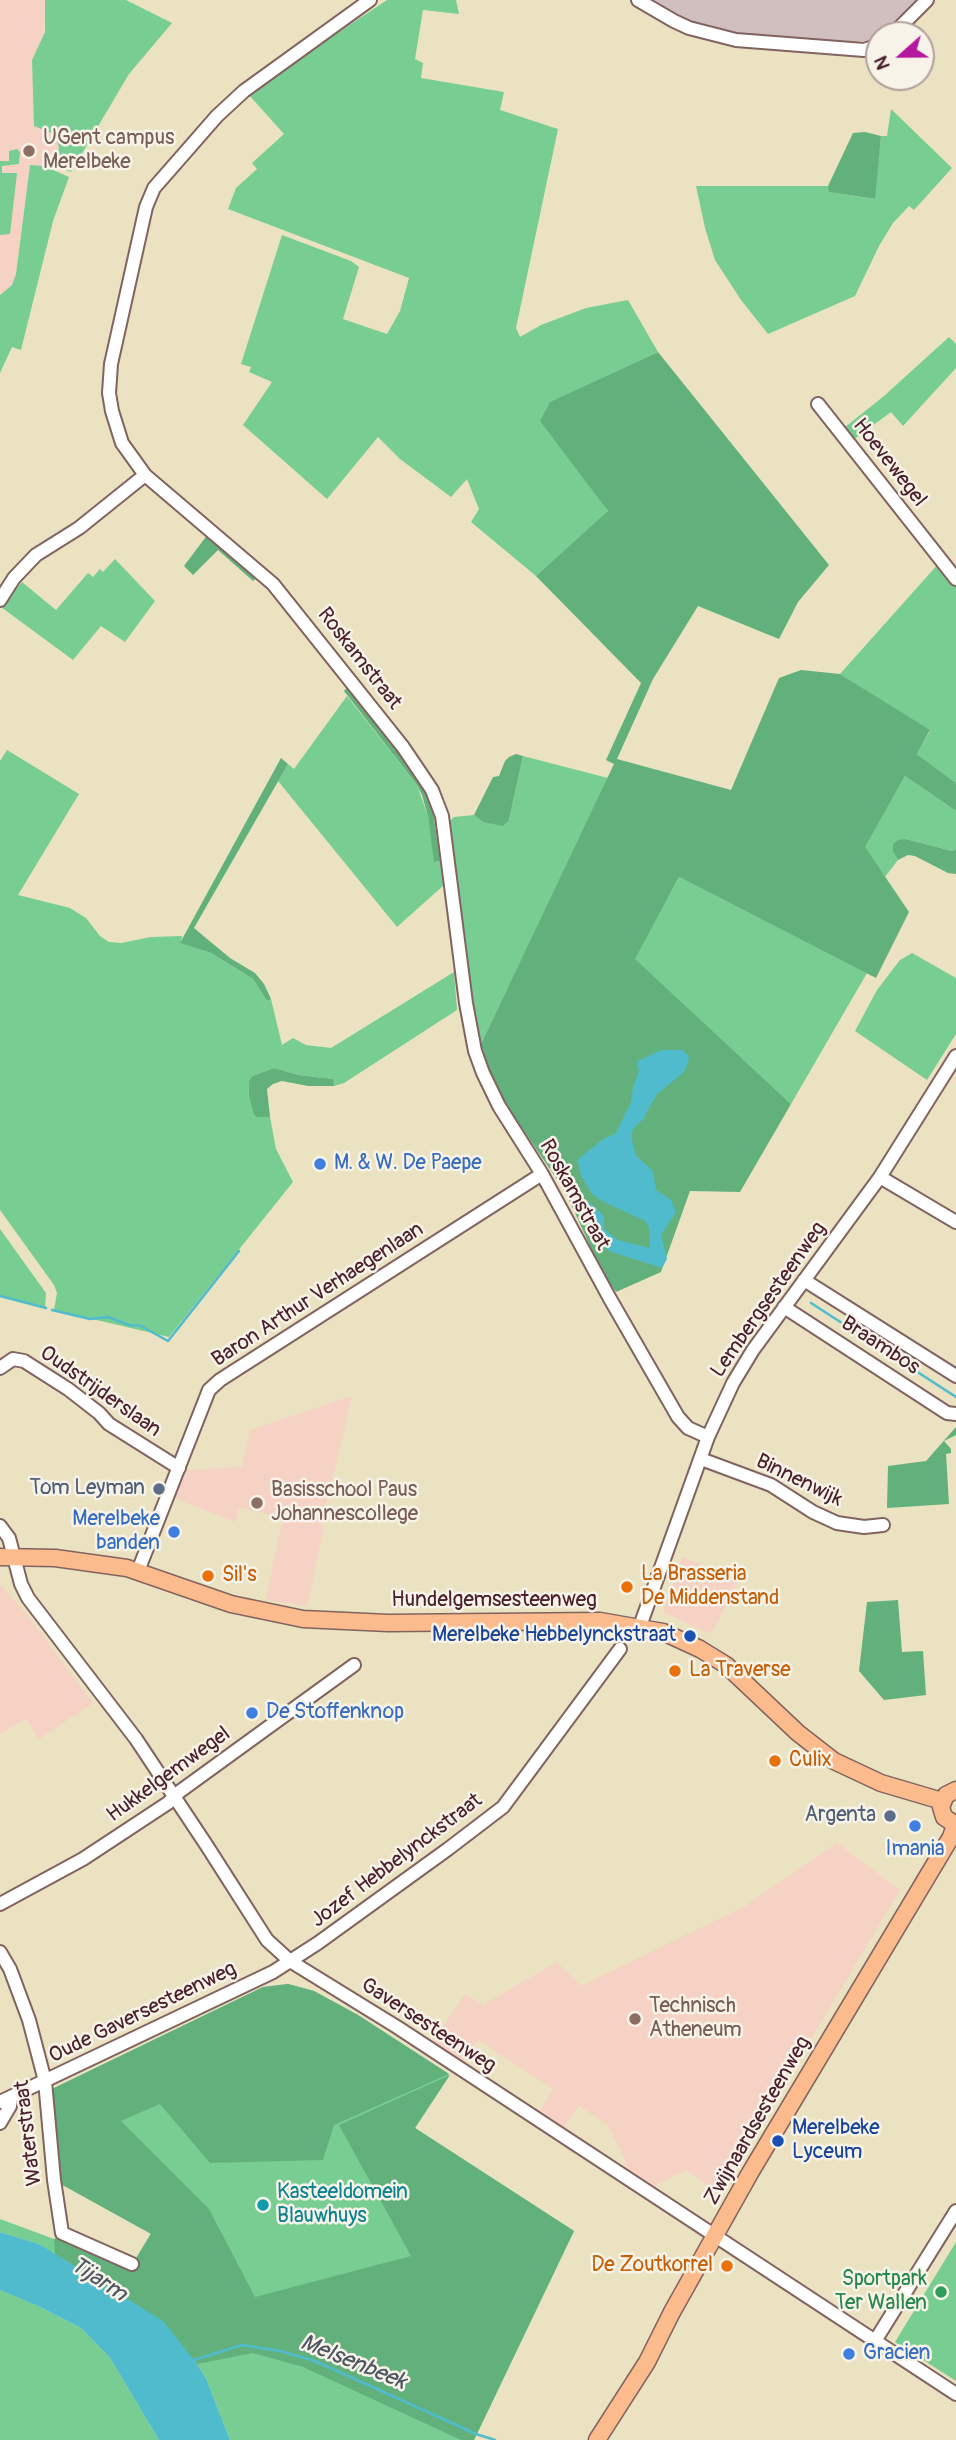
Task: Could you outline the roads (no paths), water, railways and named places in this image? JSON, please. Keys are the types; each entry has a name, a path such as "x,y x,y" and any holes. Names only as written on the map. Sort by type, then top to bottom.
{"main road":[{"name":"Hundelgemsesteenweg","path":"7,1557 76,1560 138,1572 231,1604 303,1619 388,1623 600,1621 663,1632 726,1665 811,1744 848,1769 881,1783 942,1801"},
{"path":"956,1790 946,1795 941,1807 944,1818 956,1825"},
{"name":"Zwijnaardsesteenweg","path":"597,2440 647,2361 671,2312 750,2173 956,1825"}],"street":[{"name":"Roskamstraat","path":"370,0 244,91 217,116 154,188 146,207 111,364 109,393 118,433 131,458 145,475 273,583 403,747 432,790 442,816 466,1003 475,1051 483,1073 499,1106 542,1174 678,1417 688,1428 708,1437"},
{"path":"638,0 682,25 736,40 865,50"},
{"path":"906,21 927,0"},
{"name":"Hoevewegel","path":"818,404 956,579"},
{"path":"0,600 14,578 36,555 79,527 145,475"},
{"name":"Lembergsesteenweg","path":"640,1626 708,1437 733,1383 784,1307 880,1177 956,1055"},
{"name":"Baron Arthur Verhaegenlaan","path":"138,1572 209,1390 220,1380 542,1174"},
{"path":"880,1177 956,1222"},
{"name":"Braambos","path":"804,1280 956,1376"},
{"name":"Braambos","path":"784,1307 947,1413 956,1414"},
{"name":"Oudstrijderslaan","path":"0,1368 13,1359 24,1361 68,1389 109,1424 179,1468"},
{"name":"Binnenwijk","path":"701,1459 771,1485 813,1513 837,1523 864,1527 883,1525"},
{"name":"Gaversesteenweg","path":"0,1527 9,1538 7,1557 28,1598 175,1797 267,1940 290,1961 397,2028 956,2394"},
{"name":"Jozef Hebbelynckstraat","path":"290,1961 377,1901 503,1807 620,1649"},
{"name":"Hukkelgemwegel","path":"0,1904 83,1859 175,1797 354,1665"},
{"name":"Waterstraat","path":"0,1952 10,1969 29,2020 45,2081 54,2180 62,2232 132,2264"},
{"name":"Oude Gaversesteenweg","path":"0,2123 10,2106 6,2100 273,1972 290,1961"},
{"path":"875,2341 956,2211"}],"water":[{"path":"661,1050 683,1050 689,1056 688,1063 684,1072 657,1094 631,1136 636,1156 653,1171 656,1190 671,1200 676,1212 661,1235 667,1259 662,1268 612,1252 598,1243 581,1206 583,1203 593,1205 604,1216 604,1229 618,1240 650,1248 649,1227 645,1221 592,1194 582,1177 577,1160 602,1140 616,1133 631,1102 639,1071 638,1061"},
{"path":"0,2232 39,2244 163,2321 206,2378 230,2440 159,2440 110,2358 81,2328 0,2290"}],"waterway":[{"path":"52,1310 90,1319 108,1317 129,1325 141,1326 168,1341 239,1251"},
{"path":"0,1296 46,1308"},
{"path":"811,1303 956,1397"},
{"name":"Melsenbeek","path":"194,2360 242,2345 280,2351 315,2361 476,2434 495,2440"}],"place":[{"name":"UGent campus Merelbeke","path":"29,151"},
{"name":"M. & W. De Paepe","path":"320,1164"},
{"name":"Tom Leyman","path":"159,1489"},
{"name":"Basisschool Paus Johannescollege","path":"257,1503"},
{"name":"Merelbeke banden","path":"174,1532"},
{"name":"Sil's","path":"208,1576"},
{"name":"La Brasseria De Middenstand","path":"627,1587"},
{"name":"Merelbeke Hebbelynckstraat","path":"690,1636"},
{"name":"La Traverse","path":"675,1671"},
{"name":"De Stoffenknop","path":"252,1713"},
{"name":"Culix","path":"775,1761"},
{"name":"Argenta","path":"890,1816"},
{"name":"Imania","path":"915,1826"},
{"name":"Technisch Atheneum","path":"635,2019"},
{"name":"Merelbeke Lyceum","path":"778,2141"},
{"name":"Kasteeldomein Blauwhuys","path":"263,2205"},
{"name":"De Zoutkorrel","path":"727,2266"},
{"name":"Sportpark Ter Wallen","path":"941,2292"},
{"name":"Gracien","path":"849,2354"}],"water label":[{"name":"Tijarm","path":"98,2280"}]}
